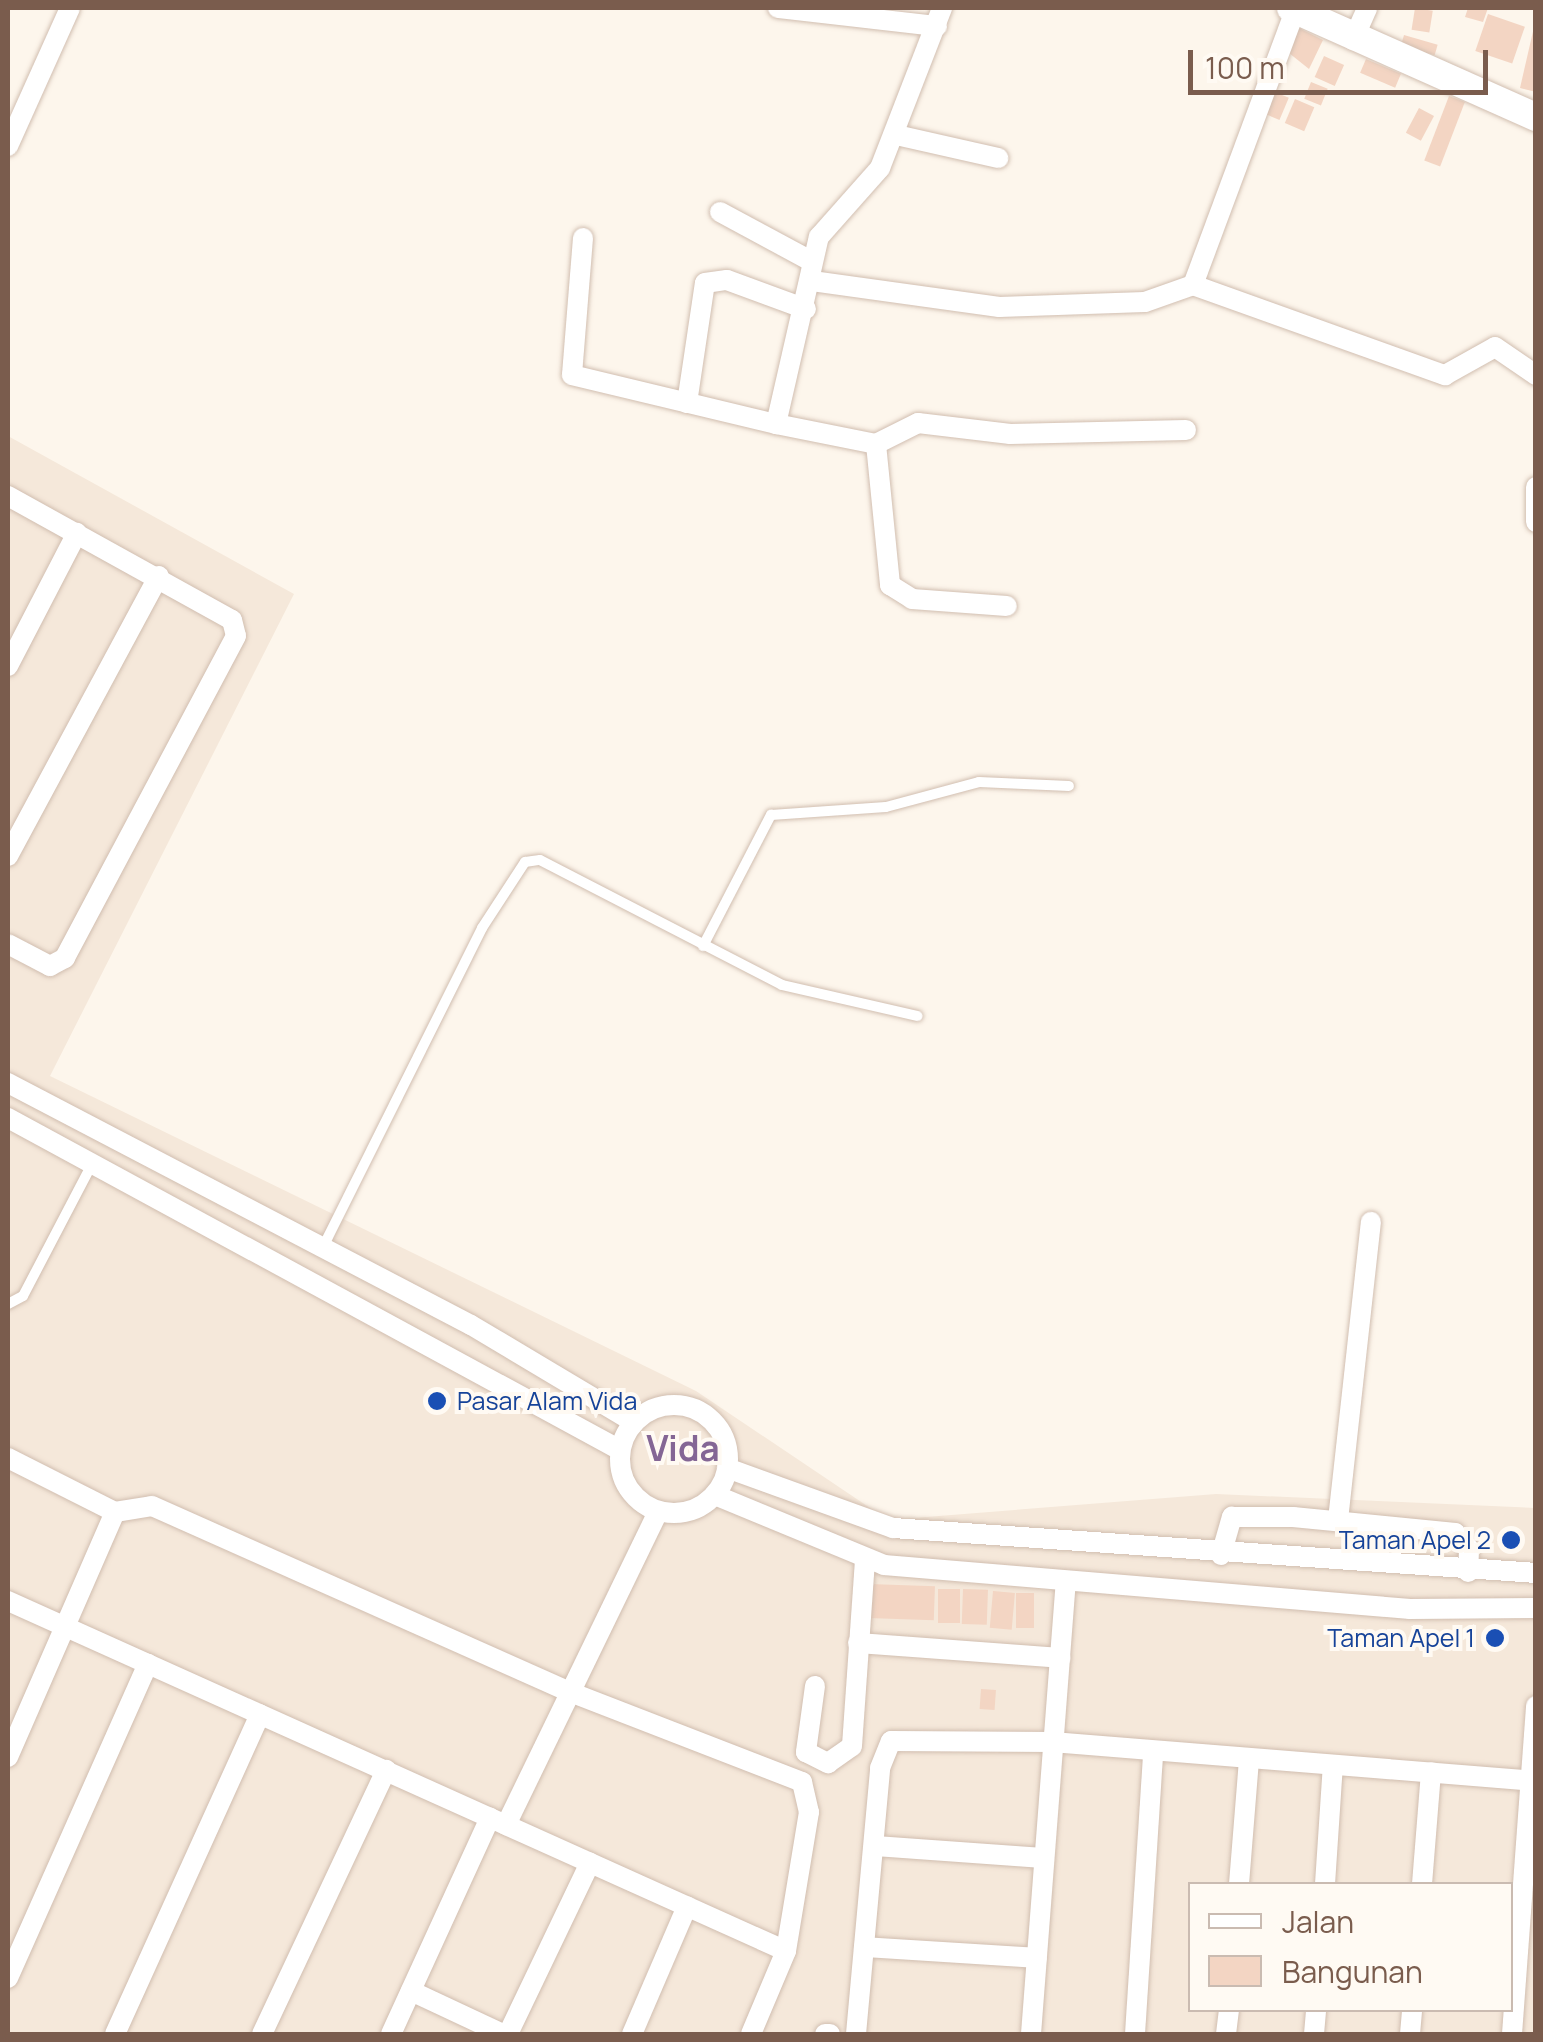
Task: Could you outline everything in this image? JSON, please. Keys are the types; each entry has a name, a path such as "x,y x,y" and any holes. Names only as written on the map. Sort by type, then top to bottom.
{"street":[{"path":"8,146 70,8"},
{"path":"776,424 806,309 819,237 896,135 939,16 778,8"},
{"path":"1353,40 1367,8"},
{"path":"1193,285 1293,9 1353,40 1536,117"},
{"path":"896,135 998,158"},
{"path":"720,212 812,271 999,307 1123,304 1193,285 1445,375 1495,346 1536,374"},
{"path":"583,238 572,376 876,444 918,424 1010,434 1186,430"},
{"path":"687,403 706,283 727,280 806,309"},
{"path":"876,444 890,585 912,599 1006,606"},
{"path":"1536,487 1536,522"},
{"path":"8,496 160,576 232,620 236,636 65,958 50,966 8,944"},
{"path":"8,666 77,533"},
{"path":"8,856 160,576"},
{"path":"8,1082 323,1247 634,1422"},
{"path":"8,1118 620,1450"},
{"path":"1338,1520 1371,1222"},
{"path":"660,1406 690,1408 724,1438 727,1468 714,1495 688,1512 658,1512 632,1494 620,1450 634,1422 660,1406"},
{"path":"8,1458 115,1512 152,1506 570,1692 802,1782 809,1812 786,1951 751,2034"},
{"path":"727,1468 867,1521 1221,1555 1536,1574"},
{"path":"714,1495 862,1559 1066,1583 1410,1609 1536,1608"},
{"path":"8,1757 115,1512"},
{"path":"392,2034 498,1822 570,1692 658,1512"},
{"path":"1221,1555 1232,1516 1338,1520 1455,1533 1469,1549 1468,1572"},
{"path":"816,1686 806,1752 828,1763 852,1746 867,1521"},
{"path":"1030,2034 1066,1583"},
{"path":"8,1601 786,1951"},
{"path":"858,1643 1060,1658"},
{"path":"8,1978 148,1664"},
{"path":"1512,2034 1531,1869 1529,1780 1536,1706"},
{"path":"115,2034 260,1714"},
{"path":"856,2034 880,1768 891,1741 1052,1742 1529,1780"},
{"path":"1135,2034 1153,1752"},
{"path":"1239,1882 1250,1759"},
{"path":"1325,1882 1333,1765"},
{"path":"262,2034 386,1770"},
{"path":"1422,1882 1431,1772"},
{"path":"875,1846 1044,1858"},
{"path":"411,1991 506,2034 590,1863"},
{"path":"632,2034 688,1906"},
{"path":"864,1947 1036,1958"}],"lane":[{"path":"703,946 772,815 886,807 971,783 1069,786"},
{"path":"323,1247 520,865 540,860 782,986 917,1016"},
{"path":"8,1304 23,1296 92,1164"}],"shaded area":[{"path":"8,436 294,594 50,1076 696,1391 888,1520 1216,1494 1535,1508 1535,2034 8,2034"}],"building":[{"path":"1415,8 1433,11 1429,33 1412,30"},
{"path":"1468,8 1488,8 1483,22 1465,17"},
{"path":"1488,14 1525,27 1512,64 1475,51"},
{"path":"1295,26 1323,40 1309,69 1284,49"},
{"path":"1536,27 1536,92 1520,88"},
{"path":"1404,35 1438,45 1435,55 1401,46"},
{"path":"1324,56 1344,65 1335,86 1315,77"},
{"path":"1366,59 1401,74 1395,88 1360,73"},
{"path":"1311,82 1328,89 1321,105 1304,99"},
{"path":"1275,92 1289,98 1279,120 1266,114"},
{"path":"1449,96 1465,102 1440,167 1424,160"},
{"path":"1295,99 1314,107 1304,131 1285,123"},
{"path":"1419,108 1434,116 1421,141 1406,133"},
{"path":"869,1584 935,1586 934,1620 868,1618"},
{"path":"938,1589 960,1589 960,1623 938,1623"},
{"path":"963,1589 988,1590 987,1625 962,1624"},
{"path":"993,1591 1015,1593 1012,1630 990,1628"},
{"path":"1016,1593 1034,1593 1034,1628 1016,1628"},
{"path":"981,1689 996,1690 995,1710 980,1709"}],"place":[{"name":"Pasar Alam Vida","path":"437,1401"},
{"name":"Taman Apel 2","path":"1511,1540"},
{"name":"Taman Apel 1","path":"1495,1638"}],"district":[{"name":"Vida","path":"683,1448"}]}
